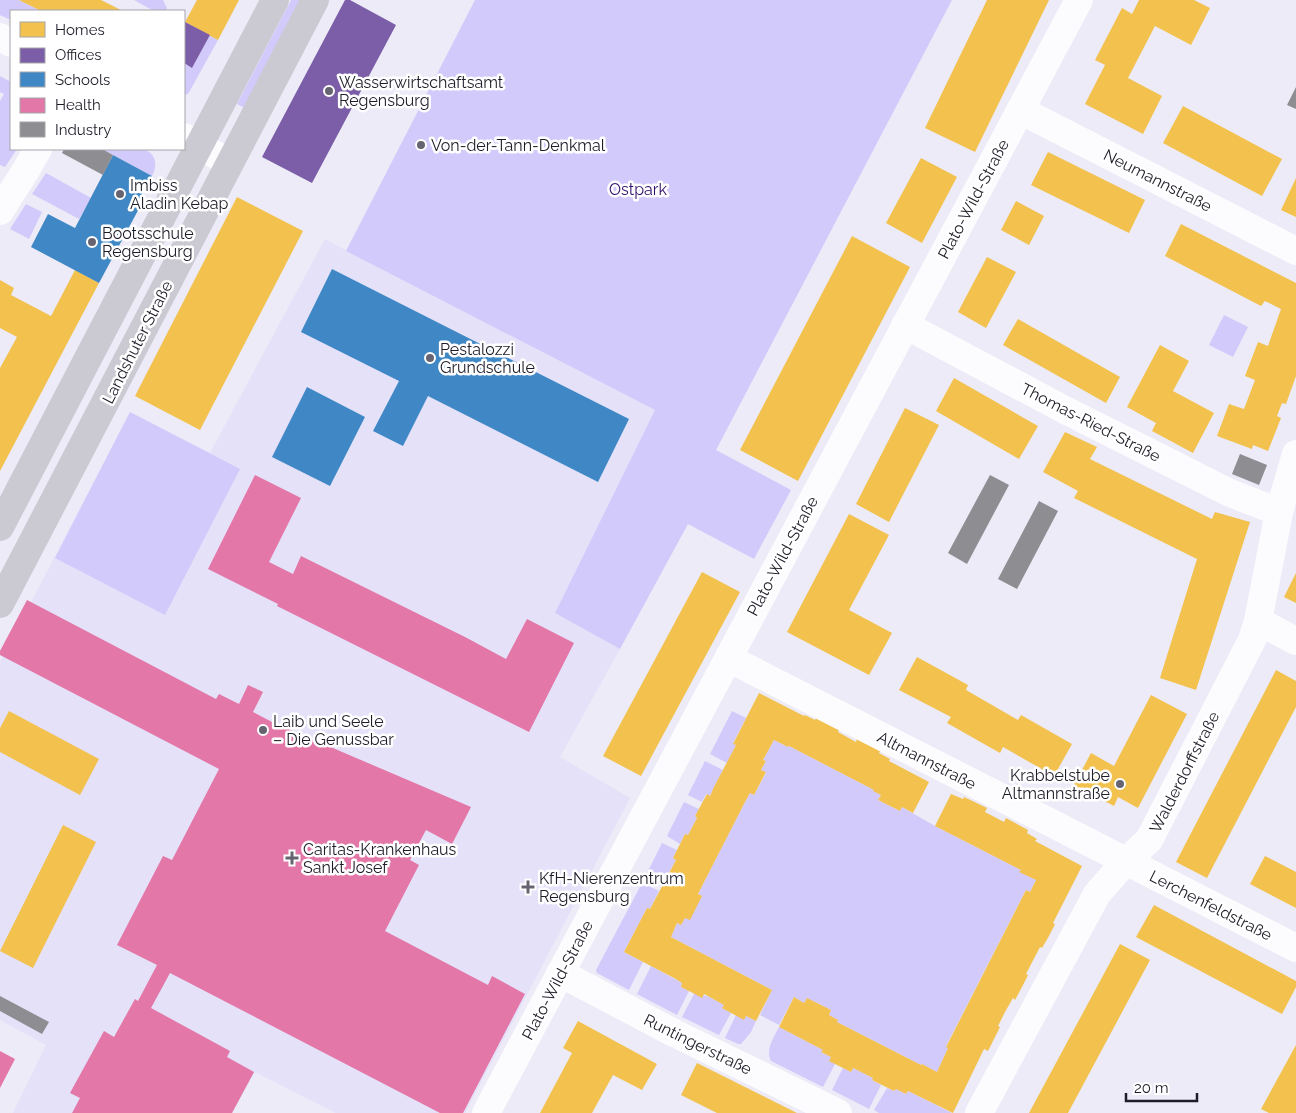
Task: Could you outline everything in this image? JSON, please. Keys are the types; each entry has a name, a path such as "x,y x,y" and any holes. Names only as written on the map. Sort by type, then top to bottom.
{"main road":[{"path":"0,527 192,142 275,0"},
{"name":"Landshuter Straße","path":"0,604 315,0"}],"street":[{"name":"Plato-Wild-Straße","path":"486,1113 1079,0"},
{"name":"Neumannstraße","path":"1020,110 1296,251"},
{"path":"192,142 230,163"},
{"path":"0,211 37,150"},
{"name":"Thomas-Ried-Straße","path":"905,325 1066,410 1230,493 1279,512"},
{"name":"Walderdorffstraße","path":"979,1113 1097,894 1126,861 1149,840 1252,640 1258,621 1279,512 1296,454"},
{"path":"1258,621 1296,641"},
{"name":"Altmannstraße","path":"728,658 1126,861"},
{"name":"Lerchenfeldstraße","path":"1126,861 1296,948"},
{"name":"Runtingerstraße","path":"560,973 674,1033 838,1113"}],"shaded area":[{"path":"325,239 655,410 555,613 620,649 560,757 630,798 465,1113 336,1113 255,1072 232,1113 13,1113 46,1045 0,1020 0,662 130,412 210,453"}],"green space":[{"path":"0,0 19,0 39,10 10,10 10,20 0,15"},
{"path":"134,0 163,0 167,8 166,10 152,10"},
{"path":"291,0 301,0 245,108 237,104"},
{"name":"Ostpark","path":"475,0 952,0 716,450 791,490 754,559 688,524 620,649 555,613 655,410 346,251"},
{"path":"210,35 218,40 188,94 185,95 185,64 192,68"},
{"path":"0,76 10,81 10,150 16,150 5,167 0,165 0,101 4,94 0,92"},
{"path":"104,150 145,150 151,153 155,160 152,176"},
{"path":"46,173 91,198 79,219 32,194"},
{"path":"26,204 42,212 29,239 10,229"},
{"path":"1224,315 1248,327 1233,357 1209,345"},
{"path":"130,412 240,469 165,615 55,558"},
{"path":"732,711 746,718 733,743 736,745 727,763 710,754"},
{"path":"774,740 874,790 881,795 878,800 900,811 902,807 1021,870 1020,872 1036,880 1030,892 1026,890 946,1046 948,1048 937,1072 837,1022 838,1020 829,1015 831,1010 807,998 804,1003 794,997 779,1025 760,1015 772,990 671,937 677,923 681,925 702,896 698,894 745,802 750,793 754,795 766,773 761,770 766,761 763,760"},
{"path":"705,761 723,770 710,796 706,794 702,802 688,795"},
{"path":"684,802 699,809 695,816 697,818 688,835 685,834 680,844 667,836"},
{"path":"662,843 677,850 673,858 676,860 663,883 646,875"},
{"path":"642,883 659,891 650,909 647,908 624,952 643,962 629,990 597,973 596,970"},
{"path":"651,966 682,983 681,987 689,991 677,1015 637,994"},
{"path":"694,994 713,999 724,1005 722,1008 731,1013 719,1035 682,1017"},
{"path":"736,1015 746,1016 756,1021 751,1032 741,1044 725,1038"},
{"path":"779,1027 823,1050 822,1053 831,1057 835,1064 823,1087 771,1061 769,1052"},
{"path":"843,1068 851,1072 853,1068 873,1078 872,1080 881,1085 869,1109 832,1090"},
{"path":"887,1088 894,1091 896,1089 906,1094 908,1091 952,1113 879,1113 874,1110"}],"building: Homes":[{"path":"19,0 101,0 121,10 39,10"},
{"path":"197,0 239,0 218,40 185,22"},
{"path":"987,0 1049,0 975,152 925,128"},
{"path":"1139,0 1194,0 1210,8 1191,45 1155,26 1128,78 1162,96 1143,134 1085,104 1105,65 1095,60 1122,8 1132,14"},
{"path":"1183,106 1282,159 1262,196 1163,143"},
{"path":"1048,152 1145,200 1129,233 1031,185"},
{"path":"921,158 957,177 922,243 886,223"},
{"path":"1296,178 1296,217 1281,210"},
{"path":"237,197 303,231 200,430 135,396"},
{"path":"1016,201 1044,216 1029,245 1001,230"},
{"path":"1181,224 1296,283 1296,376 1286,404 1282,403 1277,416 1281,418 1268,451 1253,445 1252,449 1217,436 1229,404 1244,409 1255,380 1245,376 1258,342 1268,346 1281,309 1265,301 1261,306 1165,256"},
{"path":"852,236 910,267 798,481 740,450"},
{"path":"987,257 1016,272 986,328 958,312"},
{"path":"75,270 99,283 0,471 0,368 17,337 0,328 0,280 14,288 11,295 51,316"},
{"path":"1018,319 1120,377 1106,403 1003,345"},
{"path":"1160,345 1189,361 1173,391 1214,413 1193,453 1152,431 1156,423 1127,407"},
{"path":"954,378 1038,426 1019,459 936,411"},
{"path":"905,408 939,425 889,522 856,504"},
{"path":"1065,432 1097,447 1090,459 1212,519 1215,512 1250,522 1196,690 1160,678 1197,559 1074,498 1078,491 1043,472"},
{"path":"849,514 889,535 849,610 892,633 869,675 787,632"},
{"path":"702,572 740,592 641,776 603,756"},
{"path":"1296,573 1296,603 1284,597"},
{"path":"917,657 968,685 966,690 1018,720 1021,715 1072,744 1054,776 1003,747 1000,753 947,723 951,717 899,690"},
{"path":"1276,670 1296,681 1296,707 1207,878 1176,862"},
{"path":"759,693 804,716 815,720 816,718 839,730 838,732 856,742 857,739 880,751 879,753 890,759 889,761 929,782 913,813 902,807 900,811 878,800 881,795 874,790 774,740 763,760 766,761 761,770 766,772 754,795 750,793 745,802 698,894 702,896 690,920 685,918 681,925 677,923 671,937 772,990 756,1021 746,1016 744,1020 722,1008 724,1005 704,994 702,998 681,987 682,983 674,978 624,952 647,908 650,909 676,860 673,858 685,834 688,835 697,818 695,816 707,794 710,796 736,745 733,744"},
{"path":"1151,695 1187,714 1138,808 1118,797 1114,806 1074,785 1091,753 1114,766"},
{"path":"9,711 99,759 80,795 0,752 0,728"},
{"path":"951,794 963,799 964,797 987,808 985,812 1004,822 1006,818 1028,830 1027,833 1037,839 1035,841 1082,866 1053,923 1055,924 1049,936 1042,948 1040,947 1015,1000 1013,998 1005,1012 988,1051 984,1049 953,1113 908,1091 906,1094 896,1089 894,1091 853,1068 851,1072 829,1061 831,1057 821,1052 823,1050 779,1027 794,997 804,1003 807,998 831,1010 829,1015 838,1020 837,1022 937,1072 948,1048 946,1047 1026,890 1030,892 1036,880 1019,872 1021,870 935,826"},
{"path":"63,825 96,842 33,968 0,951"},
{"path":"1265,856 1296,872 1296,908 1250,884"},
{"path":"1154,905 1296,981 1296,987 1282,1014 1136,937"},
{"path":"1120,944 1150,960 1068,1113 1029,1113"},
{"path":"578,1021 657,1064 642,1090 613,1075 592,1113 540,1113 572,1053 563,1048"},
{"path":"1296,1045 1296,1113 1269,1113 1261,1109"},
{"path":"697,1063 797,1113 717,1113 681,1095"}],"building: Offices":[{"name":"Wasserwirtschaftsamt Regensburg","path":"345,0 350,0 396,25 312,183 262,157"},
{"path":"185,22 210,35 192,68 185,64"}],"building: Schools":[{"path":"113,155 152,176 138,201 142,203 99,283 31,247 48,214 75,228"},
{"name":"Pestalozzi Grundschule","path":"332,269 629,419 598,482 428,396 403,446 373,431 399,381 301,332"},
{"path":"307,387 365,417 330,486 272,457"}],"building: Health":[{"path":"255,475 301,498 269,562 293,574 301,556 506,659 527,619 574,643 529,732 277,606 278,604 208,569"},
{"name":"Caritas-Krankenhaus Sankt Josef","path":"27,600 216,699 219,694 239,704 248,685 263,692 253,712 272,722 471,807 452,844 426,830 410,860 419,865 385,931 488,985 492,976 525,994 463,1113 440,1113 170,973 151,1008 230,1051 227,1057 254,1072 232,1113 72,1113 80,1098 70,1093 104,1031 114,1037 135,999 138,1001 157,965 117,945 163,856 172,860 219,769 0,655 0,651"},
{"path":"0,1051 15,1059 0,1088"}],"building: Industry":[{"path":"1296,87 1296,109 1287,105"},
{"path":"64,150 104,150 113,155 103,175 62,153"},
{"path":"1240,454 1267,465 1259,485 1232,474"},
{"path":"990,475 1009,485 967,564 948,553"},
{"path":"1039,501 1058,511 1017,589 998,579"},
{"path":"0,996 49,1022 42,1034 0,1011"}],"place":[{"name":"Wasserwirtschaftsamt Regensburg","path":"329,91"},
{"name":"Von-der-Tann-Denkmal","path":"421,145"},
{"name":"Imbiss Aladin Kebap","path":"120,194"},
{"name":"Bootsschule Regensburg","path":"92,242"},
{"name":"Pestalozzi Grundschule","path":"430,358"},
{"name":"Laib und Seele – Die Genussbar","path":"263,730"},
{"name":"Krabbelstube Altmannstraße","path":"1120,784"},
{"name":"Caritas-Krankenhaus Sankt Josef","path":"292,858"},
{"name":"KfH-Nierenzentrum Regensburg","path":"528,887"}]}
